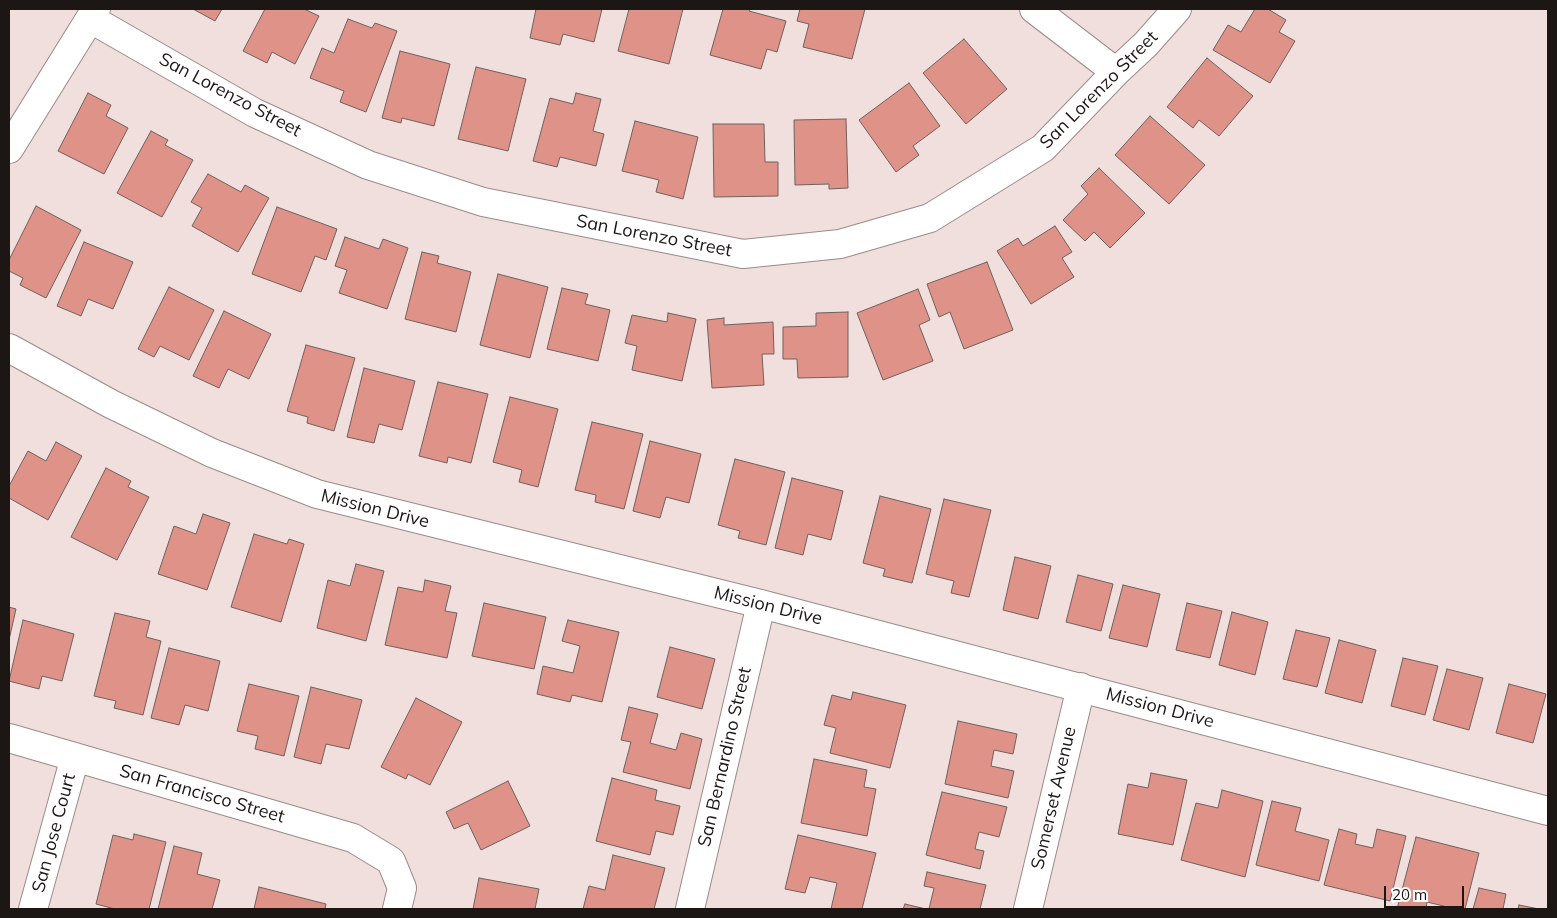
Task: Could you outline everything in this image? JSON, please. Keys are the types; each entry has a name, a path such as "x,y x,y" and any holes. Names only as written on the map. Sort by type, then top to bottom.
{"street":[{"path":"1034,9 1116,72"},
{"name":"San Lorenzo Street","path":"94,14 255,113 368,165 483,202 743,254 840,244 930,218 1043,148 1116,72 1146,44 1177,9"},
{"path":"9,149 94,14"},
{"name":"Mission Drive","path":"9,348 111,404 212,453 317,494 761,604 1548,811"},
{"name":"San Bernardino Street","path":"690,909 761,604"},
{"name":"Somerset Avenue","path":"1028,909 1080,687"},
{"name":"San Francisco Street","path":"9,738 352,838 391,861 402,888 397,909"},
{"name":"San Jose Court","path":"33,909 75,757"}],"building":[{"path":"193,9 222,9 215,21"},
{"path":"265,9 304,9 319,16 295,64 272,52 267,63 243,51"},
{"path":"536,9 602,9 594,42 563,34 560,45 530,38"},
{"path":"629,9 683,9 669,64 618,51"},
{"path":"723,9 750,9 749,11 786,21 777,52 767,49 761,69 710,55"},
{"path":"800,9 865,9 852,59 803,47 809,24 797,21"},
{"path":"1255,9 1268,9 1286,20 1279,32 1295,41 1270,83 1213,50 1228,25 1241,32"},
{"path":"348,19 372,28 375,23 397,31 366,112 340,102 344,91 310,78 322,48 334,53"},
{"path":"964,39 1007,89 966,124 923,73"},
{"path":"400,51 450,64 434,126 402,118 401,123 382,118"},
{"path":"1207,58 1253,96 1219,136 1199,120 1193,128 1167,107"},
{"path":"476,67 526,79 508,151 458,139"},
{"path":"909,83 940,126 913,146 919,155 896,172 859,120"},
{"path":"88,93 111,105 106,116 128,128 104,174 58,151"},
{"path":"576,93 601,99 593,131 604,134 596,166 560,157 557,167 533,161 550,98 573,104"},
{"path":"1150,116 1205,165 1169,204 1115,155"},
{"path":"846,119 848,188 829,189 829,184 795,185 794,120"},
{"path":"635,121 698,137 683,199 656,192 659,180 622,171"},
{"path":"713,124 764,124 765,162 778,162 778,196 714,197"},
{"path":"151,131 168,140 165,145 193,160 162,217 117,193"},
{"path":"1099,168 1145,213 1110,248 1094,232 1085,241 1063,220 1088,194 1081,186"},
{"path":"208,174 241,192 245,185 269,198 238,252 192,226 202,208 191,202"},
{"path":"36,206 81,230 46,298 20,285 23,278 9,271 9,260"},
{"path":"277,207 337,229 326,260 315,256 301,292 252,274"},
{"path":"1055,226 1072,252 1062,258 1074,277 1031,304 997,251 1018,238 1023,246"},
{"path":"345,237 379,249 383,239 408,248 387,309 339,293 347,270 335,266"},
{"path":"84,242 133,262 113,309 88,299 81,316 57,306"},
{"path":"422,252 439,256 437,263 471,272 456,332 405,319"},
{"path":"987,262 1013,330 964,349 950,312 939,317 927,284"},
{"path":"498,274 548,287 530,358 480,345"},
{"path":"169,287 214,310 189,360 160,346 154,357 138,349"},
{"path":"562,288 588,294 585,304 610,310 598,361 547,349"},
{"path":"918,289 930,320 919,325 933,361 883,380 857,313"},
{"path":"224,311 271,334 249,379 228,369 219,388 193,376"},
{"path":"848,312 848,377 798,378 797,359 783,359 783,327 816,326 816,313"},
{"path":"668,313 696,319 682,381 632,370 637,346 625,343 632,315 667,322"},
{"path":"724,318 724,325 773,322 774,354 762,354 764,385 712,388 707,320"},
{"path":"306,345 355,358 334,431 307,423 308,417 287,411"},
{"path":"364,368 415,381 402,430 379,424 374,443 347,437"},
{"path":"438,382 488,394 471,463 448,457 447,463 419,456"},
{"path":"510,397 558,409 538,487 519,482 522,470 493,462"},
{"path":"592,422 643,434 624,509 595,502 596,495 575,490"},
{"path":"650,441 701,454 689,503 666,497 660,518 633,511"},
{"path":"56,442 82,456 48,520 9,498 9,486 28,451 46,461"},
{"path":"735,459 785,472 766,545 738,538 740,531 718,525"},
{"path":"106,468 131,481 128,487 149,497 117,560 71,537"},
{"path":"792,478 843,491 831,540 808,534 803,555 775,548"},
{"path":"880,496 931,509 912,583 883,576 885,569 863,563"},
{"path":"944,499 991,510 969,597 951,593 954,581 926,574"},
{"path":"203,514 230,523 207,590 158,574 174,526 196,534"},
{"path":"254,534 287,544 289,539 304,544 281,622 231,607"},
{"path":"1015,557 1051,566 1038,619 1003,610"},
{"path":"356,564 384,571 366,641 317,628 328,580 350,586"},
{"path":"1078,575 1113,584 1101,631 1066,622"},
{"path":"425,580 451,586 445,611 457,613 447,658 385,645 398,587 423,592"},
{"path":"1123,585 1160,594 1147,647 1109,638"},
{"path":"484,603 546,617 534,669 472,656"},
{"path":"1187,603 1222,611 1210,658 1176,650"},
{"path":"9,607 16,609 9,640"},
{"path":"1232,612 1268,622 1255,675 1219,665"},
{"path":"115,613 150,621 146,637 161,641 143,715 114,708 116,701 94,696"},
{"path":"23,620 74,634 62,681 42,676 39,689 9,681"},
{"path":"568,620 619,632 602,702 572,695 570,702 537,694 543,666 573,673 580,646 562,641"},
{"path":"1296,630 1330,638 1317,687 1283,679"},
{"path":"1339,640 1376,650 1362,703 1325,693"},
{"path":"670,647 715,659 702,709 657,697"},
{"path":"169,648 220,661 208,711 185,705 179,725 151,718"},
{"path":"1403,658 1438,666 1425,715 1391,706"},
{"path":"1447,669 1483,678 1469,730 1433,720"},
{"path":"249,684 299,696 284,756 255,749 258,736 237,731"},
{"path":"1509,684 1546,694 1533,743 1496,733"},
{"path":"311,687 362,700 349,749 326,744 321,764 294,757"},
{"path":"853,692 906,705 890,768 830,753 836,728 824,725 832,695 851,700"},
{"path":"416,698 462,722 430,785 408,774 406,779 381,767"},
{"path":"629,707 658,714 650,743 676,750 681,733 702,739 690,789 623,772 631,742 621,740"},
{"path":"958,721 1017,734 1013,754 994,750 991,766 1014,771 1008,798 945,784"},
{"path":"814,759 867,770 864,787 876,789 867,836 801,823"},
{"path":"1151,773 1187,780 1173,845 1118,834 1128,784 1148,788"},
{"path":"612,778 657,790 655,800 680,806 673,835 656,831 650,855 596,841"},
{"path":"508,781 530,826 481,850 468,823 454,829 446,812"},
{"path":"1222,790 1263,801 1245,877 1181,860 1196,803 1218,808"},
{"path":"942,792 1007,807 999,837 979,832 975,849 984,851 980,869 926,855"},
{"path":"1272,801 1301,808 1295,831 1329,840 1319,881 1256,865"},
{"path":"1339,829 1357,834 1355,844 1373,848 1377,829 1406,836 1390,901 1324,885"},
{"path":"134,834 166,842 149,909 115,909 96,904 113,835 133,840"},
{"path":"798,835 876,853 862,909 831,909 837,883 810,877 805,893 785,889"},
{"path":"1416,837 1479,853 1465,909 1456,909 1427,902 1426,909 1397,909"},
{"path":"174,846 202,853 197,874 220,880 212,909 158,909"},
{"path":"613,855 665,868 654,909 583,909 589,886 605,890"},
{"path":"927,872 986,885 980,909 929,909 934,888 924,886"},
{"path":"479,878 539,889 535,909 473,909"},
{"path":"259,887 326,904 325,909 254,909"},
{"path":"1479,888 1506,894 1503,909 1473,909"},
{"path":"905,904 926,909 903,909"},
{"path":"1519,905 1539,909 1518,909"}]}
